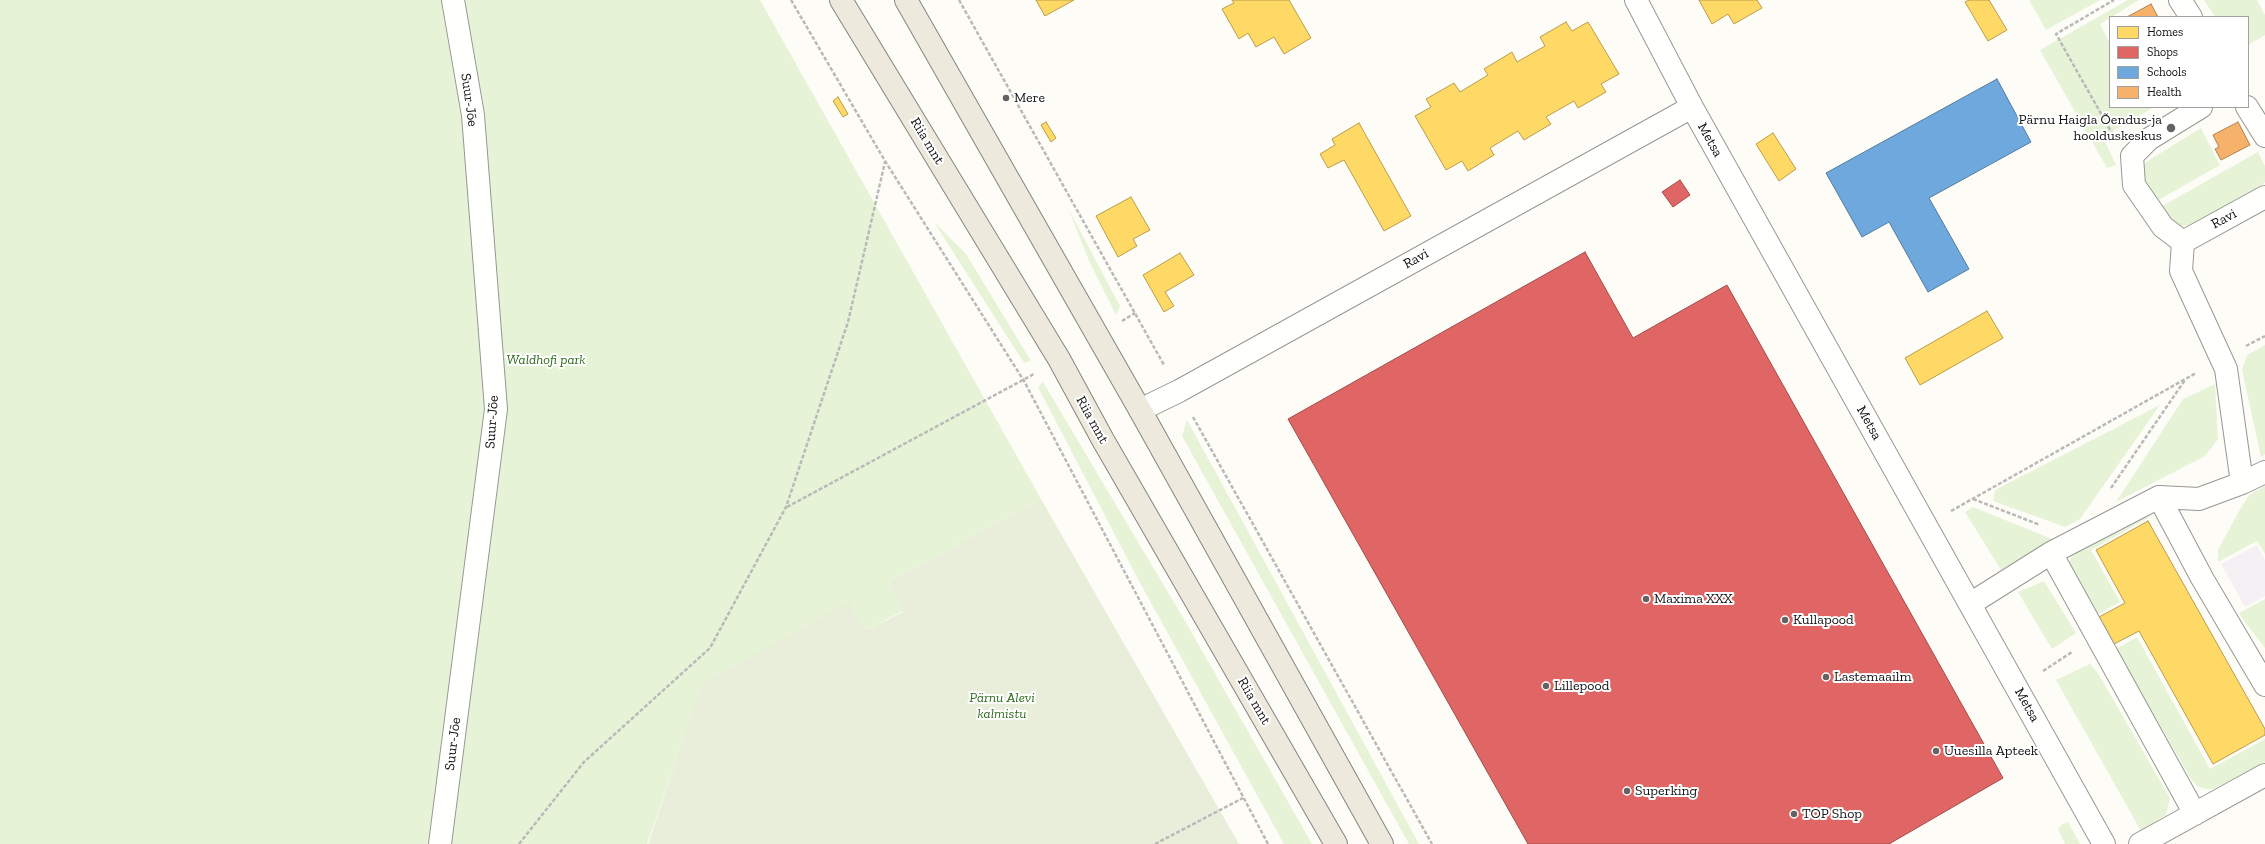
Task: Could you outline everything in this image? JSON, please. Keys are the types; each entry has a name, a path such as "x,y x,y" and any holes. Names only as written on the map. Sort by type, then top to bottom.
{"main road":[{"name":"Riia mnt","path":"841,0 1059,359 1103,440 1336,844"},
{"path":"906,0 1140,410 1382,844"}],"street":[{"name":"Suur-Jõe","path":"440,844 496,409 472,115 454,0"},
{"name":"Metsa","path":"1636,0 1692,107 2104,844"},
{"path":"2180,0 2190,16"},
{"name":"Ravi","path":"1140,410 1179,391 1692,107"},
{"path":"2199,108 2149,139 2132,156 2134,186 2162,227 2183,242 2181,270 2226,369 2242,482"},
{"path":"2248,108 2265,136"},
{"name":"Ravi","path":"2183,242 2265,197"},
{"path":"1970,604 2051,553 2159,497 2199,499 2265,472"},
{"path":"2159,497 2202,578 2265,685"},
{"path":"2051,553 2195,814"},
{"path":"2140,844 2265,775"}],"path":[{"path":"791,0 885,161 1024,381 1268,844"},
{"path":"960,0 1432,844"},
{"path":"2114,0 2056,34 2133,172"},
{"path":"519,844 584,762 710,648 786,507 848,322 885,161"},
{"path":"1118,323 1135,313"},
{"path":"1926,526 2265,336"},
{"path":"786,507 1035,374"},
{"path":"2107,495 2185,380"},
{"path":"1973,499 2076,540"},
{"path":"1155,844 1243,798"}],"shaded area":[{"path":"2257,545 2265,560 2265,596 2245,607 2221,564"}],"green space":[{"name":"Waldhofi park","path":"0,0 760,0 1041,499 889,582 903,611 866,630 849,603 703,684 647,844 0,844"},
{"path":"2029,0 2100,0 2046,30"},
{"path":"2128,0 2139,0 2113,16 2109,16 2109,18 2100,24 2109,42 2109,108 2152,108 2103,137 2116,165 2107,168 2040,50"},
{"path":"2204,0 2257,0 2265,15 2265,35 2249,44 2249,16 2214,16"},
{"path":"2201,128 2220,165 2155,202 2140,173 2146,162"},
{"path":"2258,152 2265,166 2265,182 2259,188 2190,227 2176,225 2157,209"},
{"path":"1068,208 1120,306 1116,315 1090,263"},
{"path":"934,222 966,254 1031,361 1024,363"},
{"path":"2265,345 2265,454 2261,457 2242,370 2247,355"},
{"path":"1043,382 1188,626 1312,844 1284,844 1139,581 1038,387"},
{"path":"2215,384 2218,439 2205,456 2116,502 2183,399"},
{"path":"2160,405 2080,519 2065,527 1993,501 1995,490"},
{"path":"1187,420 1419,844 1409,844 1182,436"},
{"path":"2265,486 2265,554 2257,541 2218,562 2218,550 2239,511 2249,495"},
{"name":"Pärnu Alevi kalmistu","path":"1041,499 1239,844 648,844 702,684 849,602 866,630 903,612 889,582"},
{"path":"1973,507 2052,539 2001,570 1965,512"},
{"path":"2144,510 2148,518 2091,550 2120,602 2098,614 2070,567 2070,559 2074,554"},
{"path":"2044,581 2076,633 2052,649 2018,592"},
{"path":"2265,599 2265,648 2239,613"},
{"path":"2137,637 2210,769 2265,739 2265,762 2214,789 2206,789 2197,786 2191,779 2116,649"},
{"path":"2090,664 2098,673 2170,798 2166,815 2141,831 2056,680"},
{"path":"2068,822 2080,844 2065,844 2058,830 2061,825"}],"building: Homes":[{"path":"1036,0 1074,0 1045,16"},
{"path":"1232,0 1289,0 1311,38 1284,54 1274,37 1256,47 1248,33 1239,39 1222,9 1234,3"},
{"path":"1699,0 1757,0 1762,8 1734,24 1728,14 1712,24"},
{"path":"1969,0 1989,0 2007,30 1988,41 1965,2"},
{"path":"1566,22 1572,31 1588,22 1619,74 1601,84 1606,92 1578,108 1574,101 1546,117 1551,124 1524,140 1518,131 1490,148 1494,155 1468,171 1462,161 1446,170 1415,116 1431,107 1426,99 1454,83 1460,92 1488,75 1484,69 1512,52 1517,62 1545,46 1540,37"},
{"path":"838,97 848,114 843,117 833,101"},
{"path":"1046,122 1056,138 1051,142 1041,125"},
{"path":"1359,123 1411,216 1384,231 1344,160 1328,168 1320,154 1335,145 1332,139"},
{"path":"1773,133 1796,169 1779,181 1756,144"},
{"path":"1131,197 1150,230 1133,239 1137,246 1118,257 1096,216"},
{"path":"1180,253 1194,275 1165,292 1174,306 1164,312 1143,275"},
{"path":"1987,311 2003,338 1920,385 1905,358"},
{"path":"2148,521 2265,729 2265,735 2213,764 2139,631 2114,644 2099,617 2125,603 2096,550"}],"building: Shops":[{"path":"1680,180 1690,195 1673,207 1662,192"},
{"name":"Maxima XXX","path":"1585,252 1633,338 1727,285 2003,778 1889,844 1528,844 1288,419"}],"building: Schools":[{"path":"1997,79 2031,142 1929,198 1969,269 1928,292 1889,222 1862,237 1826,173"}],"building: Health":[{"path":"2151,4 2157,16 2129,16"},
{"path":"2238,122 2250,145 2221,160 2215,149 2219,147 2213,135"}],"place":[{"name":"Mere","path":"1006,98"},
{"name":"Pärnu Haigla Õendus-ja hoolduskeskus","path":"2171,128"},
{"name":"Maxima XXX","path":"1646,599"},
{"name":"Kullapood","path":"1785,620"},
{"name":"Lastemaailm","path":"1826,677"},
{"name":"Lillepood","path":"1546,686"},
{"name":"Uuesilla Apteek","path":"1936,751"},
{"name":"Superking","path":"1627,791"},
{"name":"TOP Shop","path":"1794,814"}]}
